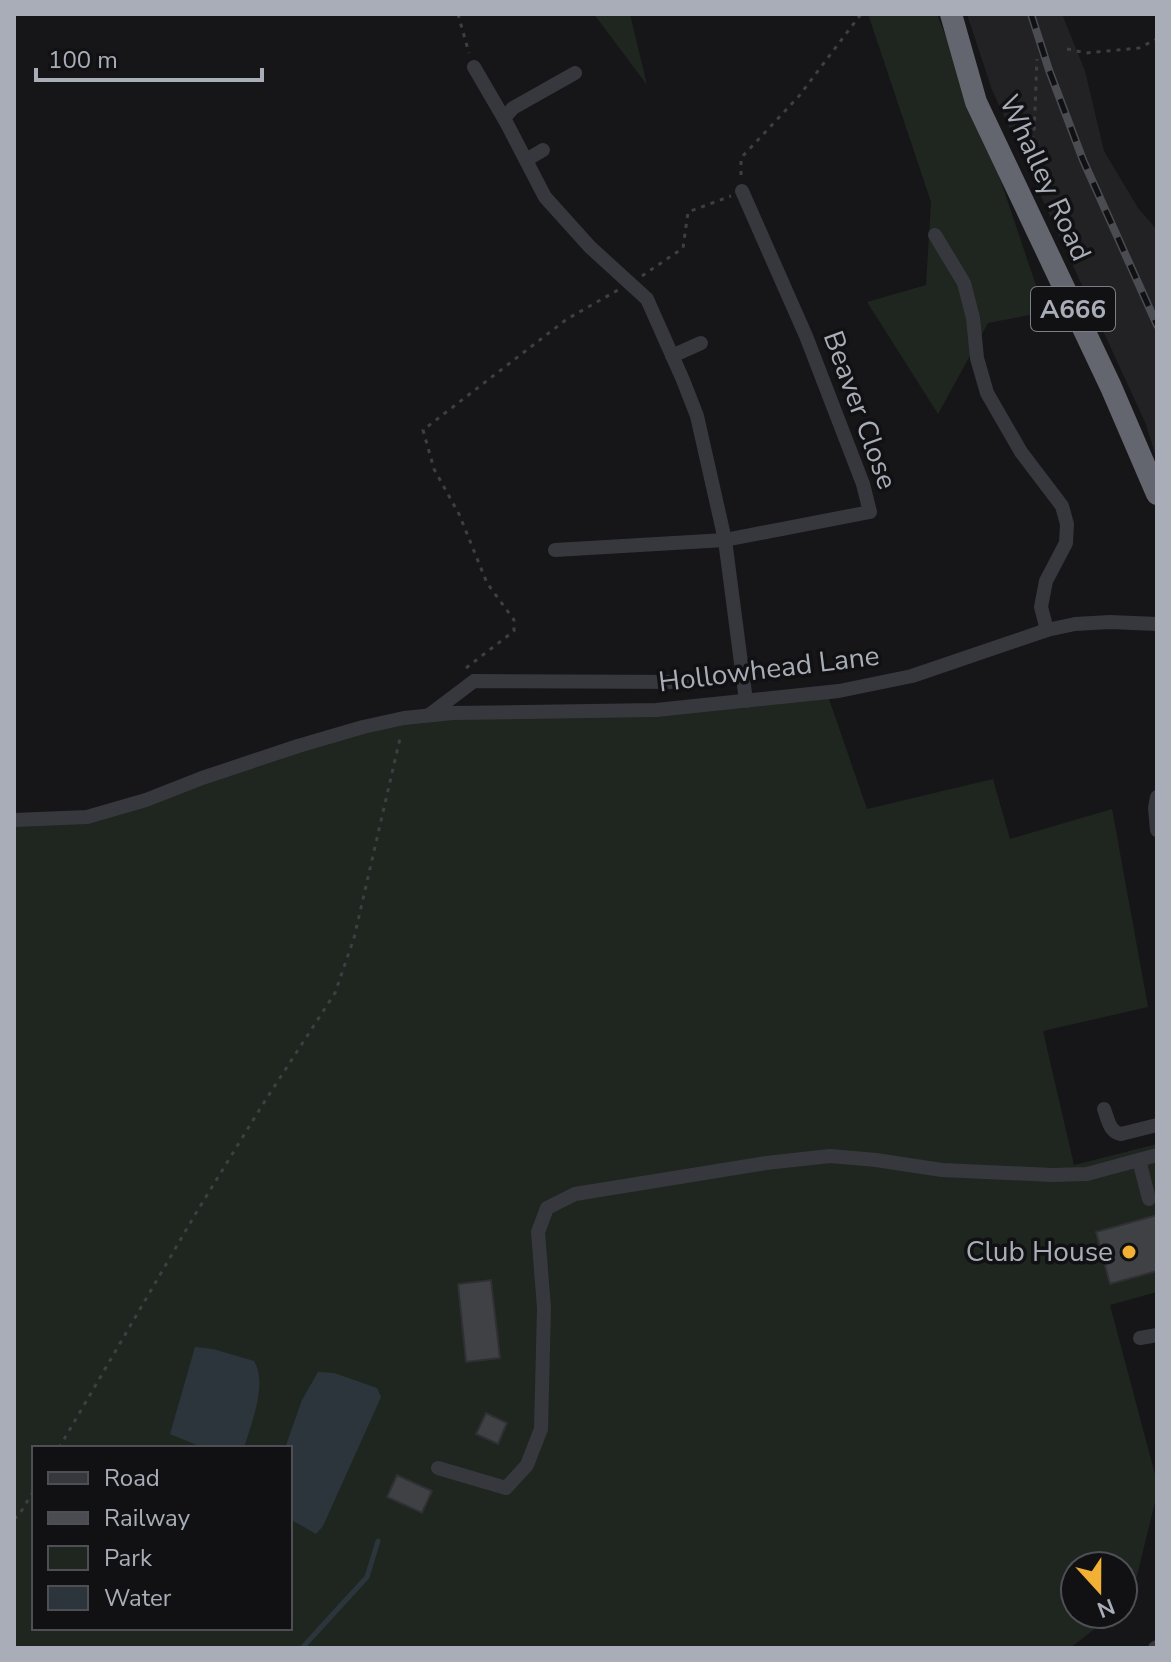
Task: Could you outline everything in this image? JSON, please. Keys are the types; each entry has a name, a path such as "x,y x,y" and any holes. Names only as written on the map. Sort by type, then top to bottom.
{"highway":[{"name":"Whalley Road","path":"951,14 976,102 1111,387 1157,494"}],"street":[{"path":"474,67 545,197 590,247 647,299 672,356 697,416 725,540 746,701"},
{"path":"504,118 513,108 575,73"},
{"path":"526,160 543,150"},
{"name":"Beaver Close","path":"725,540 870,512 863,484 806,336 742,191"},
{"path":"935,235 964,283 973,318 977,358 987,393 1021,452 1062,506 1067,524 1066,543 1046,581 1041,607 1047,630"},
{"path":"672,356 701,343"},
{"path":"555,550 725,540"},
{"name":"Hollowhead Lane","path":"14,820 87,817 146,800 298,746 404,718 453,713 656,710 839,691 912,676 1047,630 1075,624 1157,624"},
{"name":"Hollowhead Lane","path":"427,716 474,681 689,682"},
{"path":"1157,797 1157,830"},
{"path":"1104,1109 1116,1133 1157,1125"},
{"path":"438,1468 506,1488 527,1465 541,1429 544,1308 538,1232 547,1208 575,1194 766,1163 830,1156 942,1170 1052,1175 1087,1174 1157,1155"},
{"path":"1139,1160 1149,1199"},
{"path":"1140,1338 1157,1335"}],"path":[{"path":"458,14 474,67"},
{"path":"459,673 514,631 514,620 487,583 459,514 434,469 423,430 567,319 629,284 683,248 688,212 742,191 741,158 799,96 861,14"},
{"path":"1067,49 1086,53 1139,48 1157,39"},
{"path":"987,126 1009,123 1027,139 1032,139 1037,59"},
{"path":"60,1446 196,1213 335,993 354,938 404,718"},
{"path":"14,1519 32,1493"}],"shaded area":[{"path":"967,14 1062,14 1085,71 1104,151 1138,208 1157,230 1157,460 1145,422 992,90"}],"green space":[{"path":"594,14 630,14 647,85"},
{"path":"868,14 937,14 991,152 1045,312 988,323 938,414 867,302 926,285 931,202"},
{"path":"827,693 867,809 993,779 1010,839 1112,809 1148,1007 1043,1031 1074,1165 1157,1144 1157,1292 1110,1305 1157,1482 1157,1494 1139,1567 1139,1550 1059,1550 1059,1630 1093,1630 1070,1648 14,1648 14,820 87,817 404,718 656,710"}],"water":[{"path":"195,1347 254,1361 258,1370 259,1392 245,1446 199,1446 170,1434"},
{"path":"318,1372 334,1373 377,1388 381,1397 323,1526 316,1534 292,1520 292,1446 286,1446 302,1400"}],"building":[{"name":"Club House","path":"1157,1215 1157,1271 1110,1284 1096,1232"},
{"path":"491,1280 500,1358 466,1362 458,1284"},
{"path":"486,1413 507,1423 498,1444 476,1434"},
{"path":"397,1475 432,1491 422,1513 387,1497"}],"waterway":[{"path":"302,1648 367,1577 378,1541"}],"railway":[{"path":"1031,14 1083,160 1157,325"}],"place":[{"name":"Club House","path":"1129,1252"}]}
